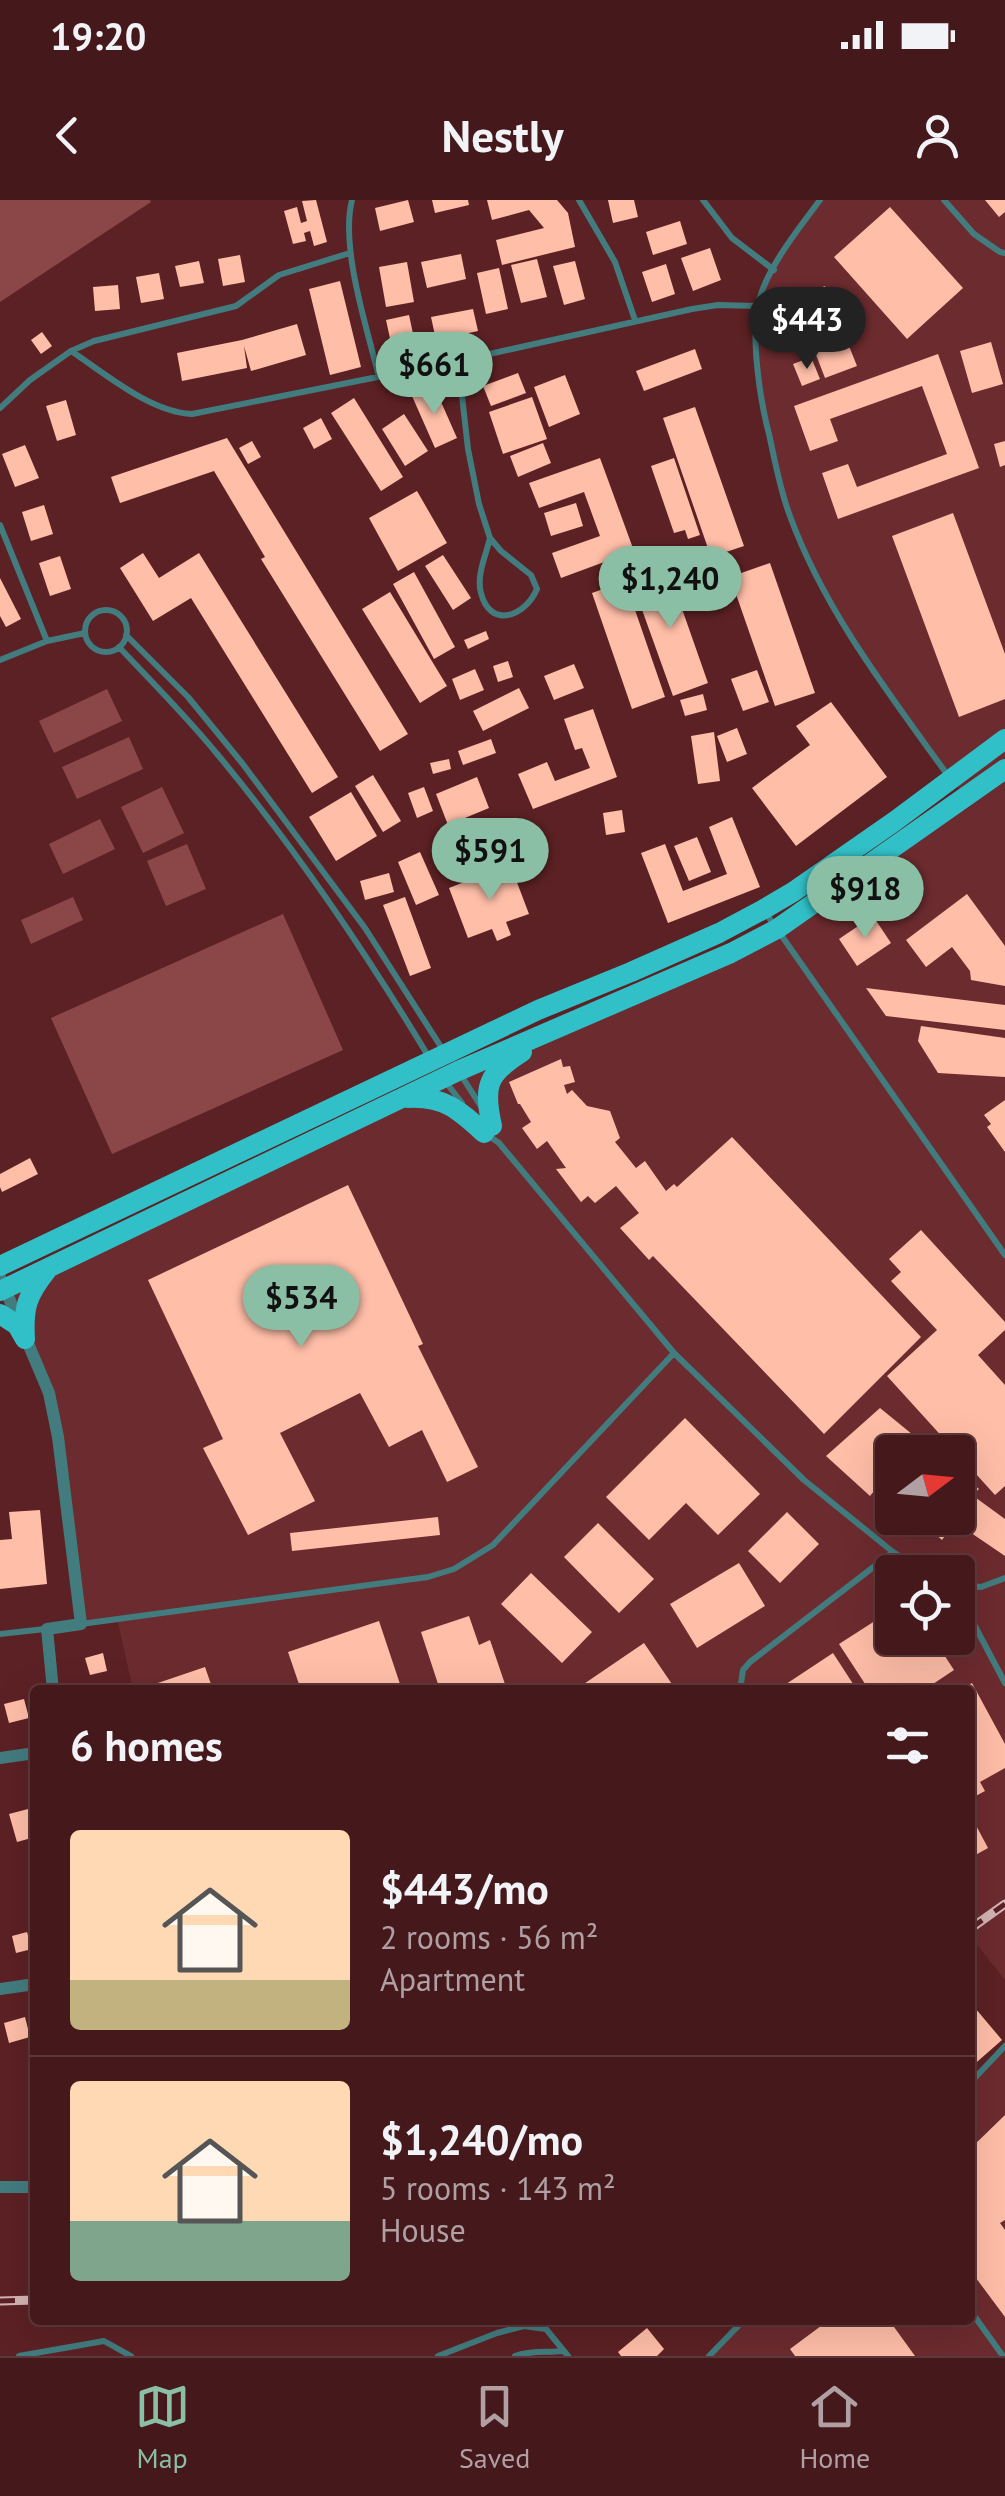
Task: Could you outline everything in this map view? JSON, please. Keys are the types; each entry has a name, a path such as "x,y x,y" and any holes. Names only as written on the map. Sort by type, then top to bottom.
{"main road":[{"path":"2,1285 48,1269 404,1098 445,1066 538,1010 764,910 880,832 1005,739"},
{"path":"0,1266 445,1066 544,1032 731,953 776,930 1005,769"},
{"path":"538,1010 544,1032"},
{"path":"492,1134 486,1096 493,1074 544,1032"},
{"path":"404,1098 428,1096 451,1105 492,1134"},
{"path":"26,1339 24,1322 29,1295 48,1269"},
{"path":"0,1314 16,1325 26,1339"}],"street":[{"path":"2,1285 49,1393 82,1624 46,1629 52,1685"},
{"path":"0,1758 30,1754"},
{"path":"0,1989 30,1985"},
{"path":"0,2187 30,2187"}],"lane":[{"path":"352,200 348,220 350,253 378,377"},
{"path":"579,200 614,262 635,320"},
{"path":"703,200 732,238 774,270"},
{"path":"820,200 789,241 758,306 760,400 789,515 811,566 852,640 965,798"},
{"path":"944,200 974,234 1005,253"},
{"path":"0,408 30,380 94,341 236,306 279,275 350,253"},
{"path":"71,352 173,413 192,414 458,361 635,320 718,305 758,306"},
{"path":"458,361 468,449 490,538 531,574 537,589 531,602 510,616 498,614 486,605 480,591 490,538"},
{"path":"0,525 46,640"},
{"path":"126,634 112,651 98,650 85,633 90,617 100,610 122,618 126,634 188,697 242,762 365,928 445,1066 492,1134 674,1354 804,1480 897,1555"},
{"path":"0,660 46,640 85,633"},
{"path":"119,647 194,727 247,792 492,1134"},
{"path":"764,910 1005,1255"},
{"path":"82,1624 428,1576 454,1569 493,1546 674,1354"},
{"path":"741,1685 743,1670 750,1662 892,1552"},
{"path":"975,1586 1005,1578"},
{"path":"975,1626 1005,1683"},
{"path":"0,1634 46,1629"},
{"path":"975,2078 1005,2046"},
{"path":"975,2317 1002,2356"},
{"path":"709,2356 739,2325"},
{"path":"438,2356 524,2326 546,2329 566,2353"},
{"path":"19,2356 104,2341 131,2356"},
{"path":"516,2356 537,2350 566,2353"}],"shaded area":[{"path":"0,200 150,200 151,202 0,302"},
{"path":"820,200 1005,200 1005,1980 975,1942 975,1685 132,1685 117,1618 81,1624 58,1437 6,1288 731,953 965,797 852,640 811,566 789,515 760,400 758,306 789,241"},
{"path":"107,689 122,721 54,753 39,721"},
{"path":"129,737 143,769 77,799 62,767"},
{"path":"162,787 184,833 143,853 121,807"},
{"path":"100,819 115,849 63,874 49,844"},
{"path":"187,844 206,889 166,906 147,861"},
{"path":"73,897 83,920 31,944 21,920"},
{"path":"283,914 343,1050 112,1154 51,1018"},
{"path":"1005,2046 1005,2356 709,2356 739,2325 975,2325 975,2078"}],"building":[{"path":"316,200 327,242 314,246 310,231 304,233 306,241 293,244 284,211 297,207 301,223 307,221 302,201"},
{"path":"408,200 414,222 380,231 375,208"},
{"path":"432,200 468,200 469,205 435,213"},
{"path":"487,200 557,200 568,213 575,247 502,265 496,240 544,228 529,210 492,220"},
{"path":"608,200 634,200 638,217 613,223"},
{"path":"985,200 1005,200 1005,212 999,217"},
{"path":"890,207 963,288 907,339 834,257"},
{"path":"680,221 687,244 653,255 646,232"},
{"path":"710,248 721,280 693,291 681,258"},
{"path":"461,254 466,279 427,288 421,262"},
{"path":"240,255 245,282 223,286 218,259"},
{"path":"537,259 547,297 521,303 511,265"},
{"path":"199,261 204,283 180,287 175,266"},
{"path":"575,261 585,299 564,305 553,266"},
{"path":"407,262 414,302 386,307 379,267"},
{"path":"666,264 675,294 652,302 642,272"},
{"path":"499,268 508,309 486,314 477,273"},
{"path":"159,273 164,299 141,303 136,277"},
{"path":"340,281 361,367 330,375 309,289"},
{"path":"118,285 120,309 95,311 93,287"},
{"path":"825,286 857,366 825,378 794,298"},
{"path":"473,309 478,331 436,340 431,317"},
{"path":"409,315 417,352 394,357 386,320"},
{"path":"297,324 306,355 251,371 244,346 247,368 182,381 177,353"},
{"path":"42,332 52,346 41,354 31,340"},
{"path":"991,342 1003,384 972,393 960,351"},
{"path":"695,349 702,369 644,391 636,371"},
{"path":"938,354 979,468 838,519 822,473 848,464 857,487 947,454 922,386 830,419 838,441 810,451 794,406"},
{"path":"811,357 820,379 802,386 793,364"},
{"path":"518,373 526,393 491,406 483,386"},
{"path":"565,375 580,414 549,427 534,387"},
{"path":"434,386 457,438 435,448 412,396"},
{"path":"532,397 547,439 503,454 489,412"},
{"path":"354,398 403,477 381,491 331,413"},
{"path":"66,400 76,435 57,441 46,406"},
{"path":"695,407 744,546 711,557 663,418"},
{"path":"404,414 428,451 405,466 382,429"},
{"path":"321,418 332,439 314,449 303,428"},
{"path":"227,438 408,734 380,751 261,559 265,557 214,471 120,503 111,477"},
{"path":"252,441 261,457 248,464 239,448"},
{"path":"1005,441 1005,465 1000,467 994,444"},
{"path":"543,443 551,463 518,477 510,456"},
{"path":"25,445 39,478 15,487 2,454"},
{"path":"600,458 634,551 561,578 552,553 600,536 584,492 539,508 529,483"},
{"path":"674,458 700,535 688,539 685,530 674,533 651,466"},
{"path":"417,491 447,543 398,571 369,518"},
{"path":"576,503 583,526 551,536 544,513"},
{"path":"44,505 53,534 31,541 22,512"},
{"path":"953,513 1005,654 1005,699 959,717 892,536"},
{"path":"143,553 159,578 199,553 338,777 312,793 191,598 153,621 120,568"},
{"path":"443,555 471,598 453,610 425,566"},
{"path":"60,556 71,589 50,596 39,563"},
{"path":"770,563 815,693 775,706 730,577"},
{"path":"667,566 708,683 673,696 631,579"},
{"path":"414,572 455,647 434,659 393,584"},
{"path":"0,578 21,619 6,627 0,616"},
{"path":"625,581 665,697 632,709 592,593"},
{"path":"390,592 447,686 420,703 362,609"},
{"path":"486,631 489,639 468,649 464,640"},
{"path":"508,661 513,677 498,682 493,666"},
{"path":"574,664 584,688 554,700 544,676"},
{"path":"475,669 484,690 460,700 452,679"},
{"path":"757,670 769,702 743,711 731,679"},
{"path":"519,688 529,708 483,731 473,711"},
{"path":"703,694 707,710 685,716 680,700"},
{"path":"831,702 887,777 796,846 752,788 810,745 796,726"},
{"path":"593,709 617,777 533,809 518,774 547,762 555,781 590,768 582,748 575,750 564,719"},
{"path":"737,728 747,754 727,762 717,736"},
{"path":"714,732 720,781 698,784 691,736"},
{"path":"491,739 496,753 463,765 458,751"},
{"path":"449,759 451,769 433,774 430,763"},
{"path":"373,775 401,821 383,832 355,786"},
{"path":"477,777 489,808 448,825 436,794"},
{"path":"424,787 433,811 417,818 408,793"},
{"path":"351,792 377,836 336,861 309,817"},
{"path":"622,810 625,832 606,835 603,813"},
{"path":"732,817 760,887 668,923 641,853 665,844 683,891 727,874 709,827"},
{"path":"697,837 711,872 689,881 674,846"},
{"path":"420,852 439,895 416,905 398,862"},
{"path":"510,864 529,914 506,922 511,935 497,941 492,929 468,938 449,888"},
{"path":"389,873 394,892 365,900 360,881"},
{"path":"967,894 1005,946 1005,986 971,980 970,971 952,947 926,967 906,940"},
{"path":"405,897 431,968 410,976 383,905"},
{"path":"873,916 891,943 857,966 839,939"},
{"path":"866,988 1005,1005 1005,1030 886,1016"},
{"path":"921,1026 1005,1038 1005,1077 938,1073 918,1041"},
{"path":"561,1059 563,1067 570,1066 575,1082 564,1085 567,1094 572,1090 587,1106 610,1111 620,1138 615,1142 636,1168 645,1161 666,1191 674,1184 677,1187 732,1137 921,1337 824,1434 653,1256 649,1260 620,1228 639,1213 616,1186 595,1203 588,1196 581,1202 556,1169 566,1168 547,1141 537,1149 522,1128 531,1122 509,1082"},
{"path":"1005,1100 1005,1152 987,1127 991,1124 984,1115"},
{"path":"30,1158 38,1174 2,1192 0,1174"},
{"path":"348,1185 423,1344 418,1346 478,1467 447,1482 422,1430 389,1447 360,1393 280,1433 315,1501 248,1535 203,1448 223,1439 148,1280"},
{"path":"921,1230 1005,1322 1005,1330 978,1355 1005,1385 1005,1486 995,1495 975,1473 975,1435 941,1435 887,1376 937,1330 891,1281 901,1272 889,1259"},
{"path":"880,1408 913,1435 875,1435 875,1490 870,1496 826,1456"},
{"path":"685,1418 760,1494 718,1535 686,1503 649,1540 606,1497"},
{"path":"975,1497 1005,1519 1005,1556 974,1535"},
{"path":"40,1510 47,1584 0,1589 0,1540 12,1539 9,1512"},
{"path":"787,1512 819,1544 780,1583 748,1551"},
{"path":"438,1517 440,1535 292,1551 290,1533"},
{"path":"598,1523 654,1579 619,1613 564,1557"},
{"path":"739,1563 765,1606 697,1648 670,1604"},
{"path":"531,1573 592,1632 562,1663 501,1604"},
{"path":"469,1616 479,1645 490,1640 505,1685 438,1685 421,1632"},
{"path":"379,1621 400,1685 299,1685 288,1652"},
{"path":"875,1621 875,1655 944,1655 954,1670 932,1685 866,1685 839,1644"},
{"path":"644,1643 673,1685 582,1685"},
{"path":"103,1653 107,1671 90,1675 85,1658"},
{"path":"833,1653 854,1685 785,1685"},
{"path":"205,1667 211,1685 152,1685"},
{"path":"975,1689 1005,1744 1005,1768 980,1782 985,1791 975,1796"},
{"path":"24,1699 29,1718 9,1723 4,1704"},
{"path":"28,1809 30,1838 17,1842 9,1814"},
{"path":"975,1823 988,1848 975,1855"},
{"path":"27,1932 30,1950 16,1953 12,1936"},
{"path":"975,2008 1002,2040 975,2064"},
{"path":"25,2017 30,2037 9,2043 4,2023"},
{"path":"1005,2115 1005,2220 1000,2223 1005,2230 1005,2317 975,2277 975,2144"},
{"path":"822,2325 893,2325 915,2356 795,2356 790,2349"},
{"path":"647,2328 664,2349 657,2356 621,2356 618,2352"}],"railway":[{"path":"975,1925 1005,1904"},
{"path":"0,2301 30,2300"}]}
